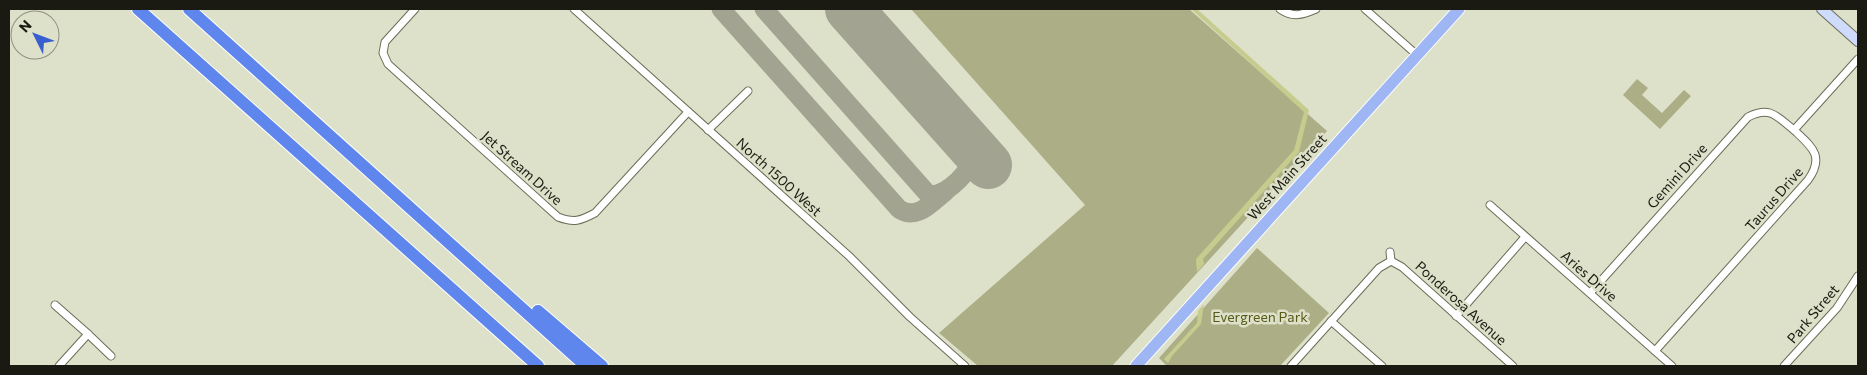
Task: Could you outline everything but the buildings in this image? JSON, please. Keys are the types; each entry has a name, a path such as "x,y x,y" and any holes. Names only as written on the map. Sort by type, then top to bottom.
{"highway":[{"path":"138,9 538,366"},
{"path":"189,9 586,366"},
{"path":"379,179 602,366"},
{"path":"472,306 528,366"}],"main road":[{"name":"West Main Street","path":"1136,366 1459,9"}],"street":[{"name":"Jet Stream Drive","path":"415,9 385,42 383,53 388,64 558,217 571,222 584,219 595,213 688,112"},
{"name":"North 1500 West","path":"574,9 849,256 910,317 965,366"},
{"path":"1280,9 1297,16 1316,9"},
{"path":"1365,9 1417,55"},
{"path":"1822,9 1858,42"},
{"path":"1794,130 1858,59"},
{"path":"708,130 748,91"},
{"name":"Gemini Drive","path":"1590,293 1748,117 1762,112 1769,112 1794,130"},
{"name":"Taurus Drive","path":"1655,351 1723,277 1814,172 1816,153 1794,130"},
{"name":"Aries Drive","path":"1490,205 1672,366"},
{"path":"1456,316 1526,237"},
{"path":"1291,366 1379,268 1391,261 1390,252"},
{"name":"Ponderosa Avenue","path":"1391,261 1402,267 1513,366"},
{"name":"Park Street","path":"1784,366 1837,308 1858,276"},
{"path":"55,305 111,356"},
{"path":"1331,321 1382,366"},
{"path":"59,366 88,334"}],"green space":[{"path":"911,9 1189,9 1327,131 1112,366 978,366 939,333 1085,205"},
{"path":"1637,79 1648,88 1642,95 1662,113 1684,90 1691,96 1660,129 1623,95"},
{"name":"Evergreen Park","path":"1257,248 1329,313 1280,366 1167,366 1159,358"}],"shaded area":[{"path":"1191,9 1197,9 1309,110 1299,152 1203,259 1204,264 1197,272 1196,259 1294,150 1304,112"},
{"path":"1204,304 1201,324 1168,363 1164,359 1197,323 1198,311"}],"taxiway":[{"path":"721,9 899,209 912,213 918,212 945,192"},
{"path":"764,9 927,193 932,195 939,194 958,181 971,162 969,144"}],"runway":[{"path":"849,9 988,165"}]}
